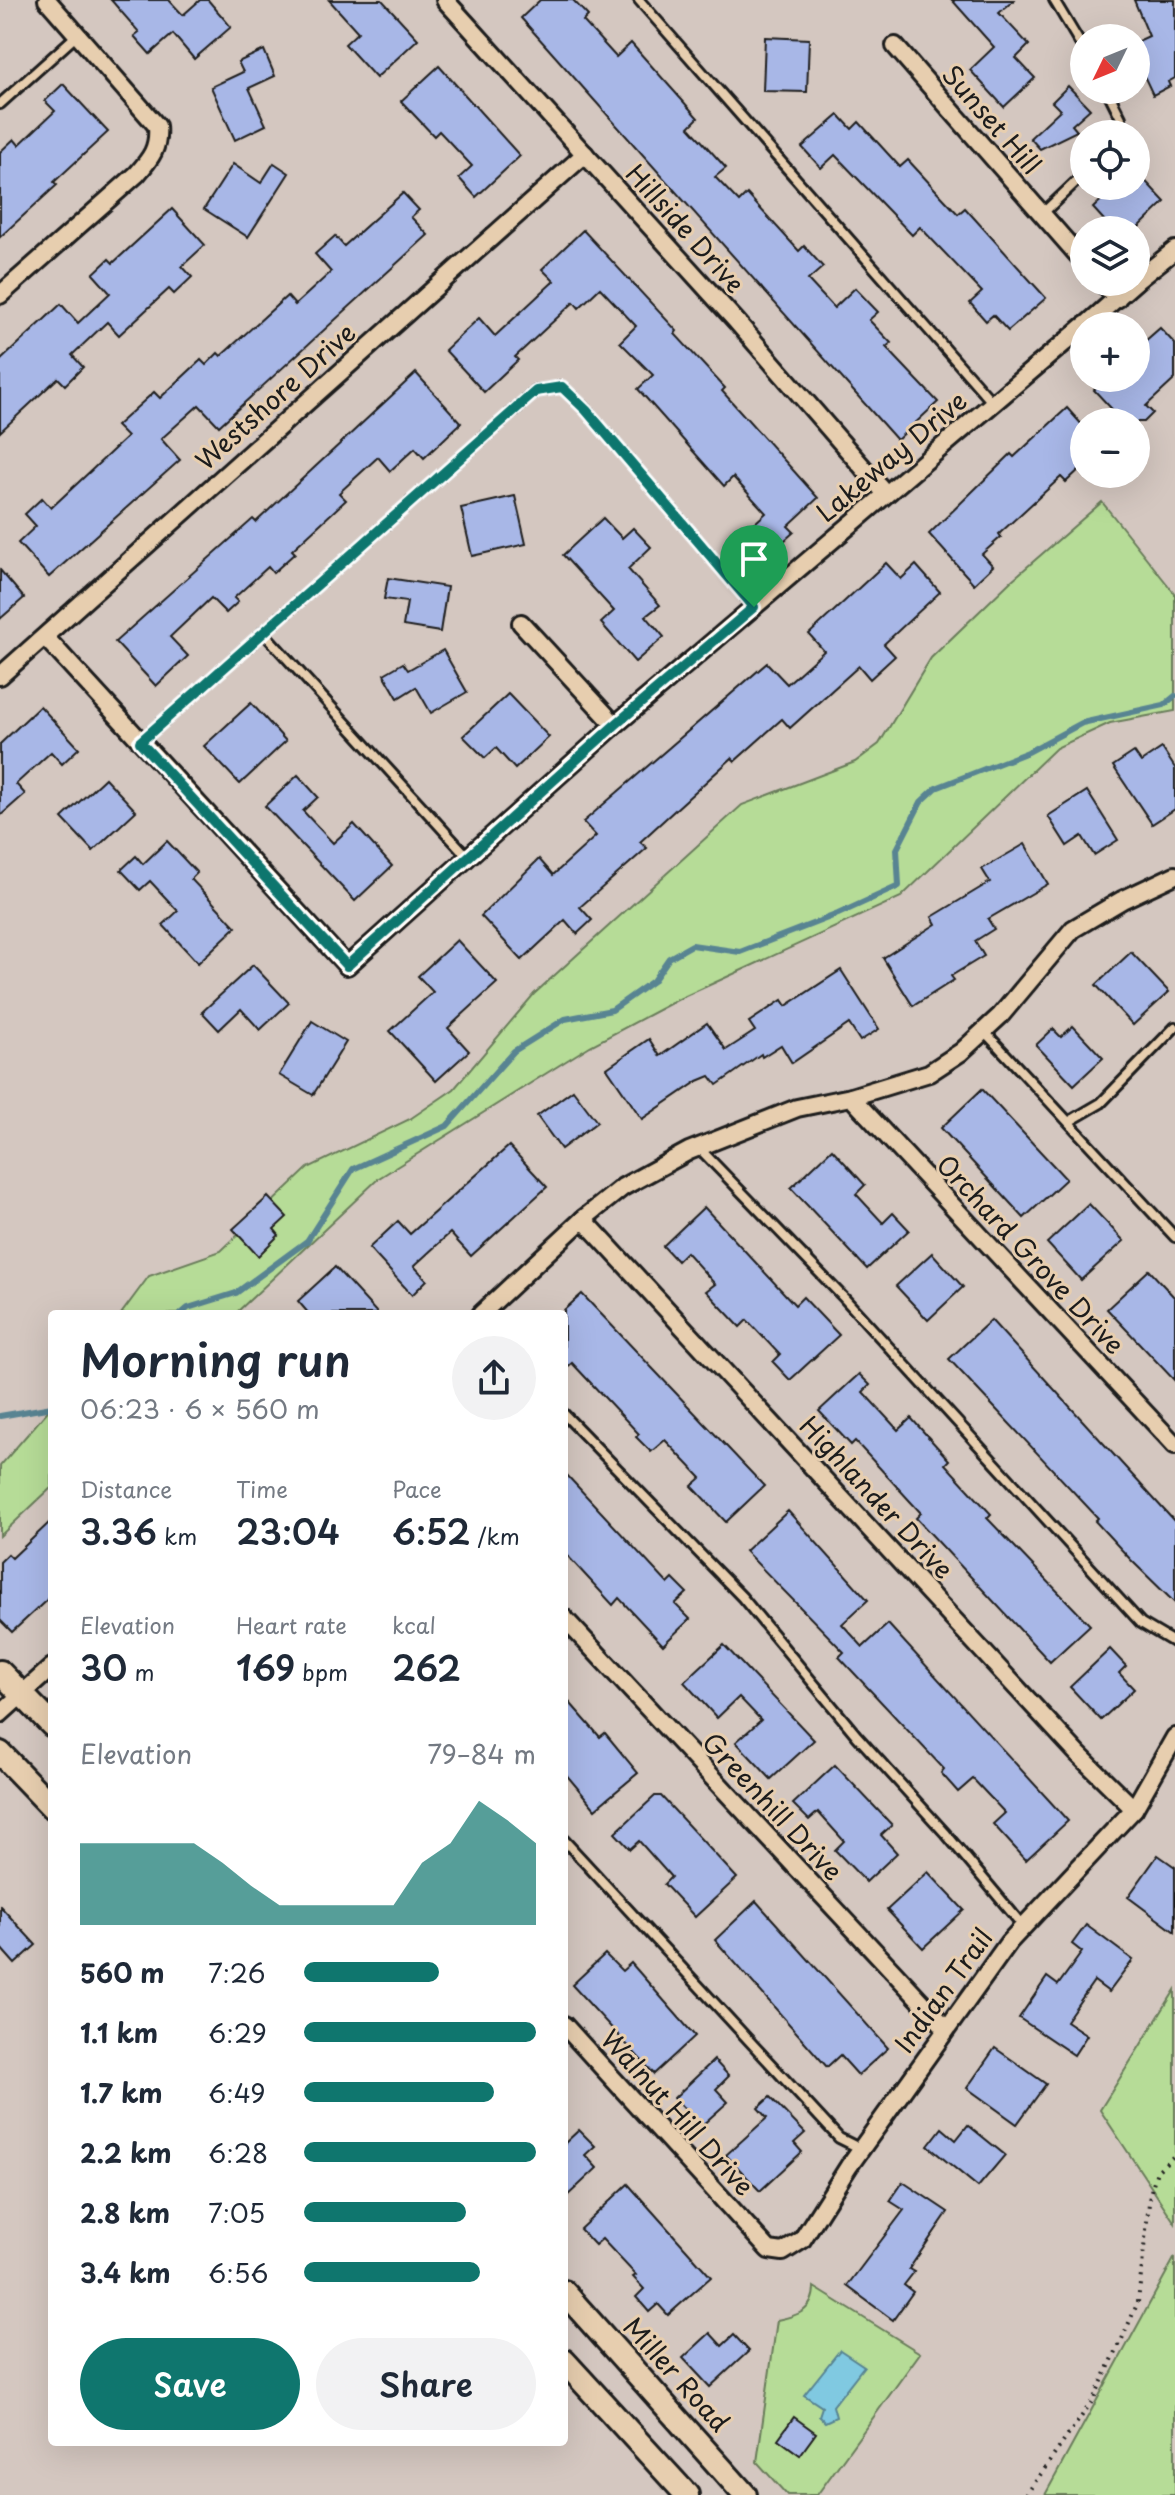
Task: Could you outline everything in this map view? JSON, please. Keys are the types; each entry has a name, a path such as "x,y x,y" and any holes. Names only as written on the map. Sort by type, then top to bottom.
{"main road":[{"path":"0,1672 48,1721"},
{"path":"0,1753 48,1803"},
{"name":"Miller Road","path":"568,2296 745,2495"},
{"path":"568,2365 687,2495"}],"street":[{"path":"0,295 137,174 152,156 158,142 157,126 47,0"},
{"name":"Hillside Drive","path":"445,0 886,494"},
{"name":"Sunset Hill","path":"895,46 1070,246"},
{"name":"Westshore Drive","path":"0,676 585,154"},
{"name":"Lakeway Drive","path":"1150,269 1175,250"},
{"path":"1114,296 1117,299"},
{"name":"Lakeway Drive","path":"1101,312 1120,296"},
{"name":"Lakeway Drive","path":"45,637 347,966 615,725 1070,338"},
{"path":"521,623 615,725"},
{"path":"485,1310 583,1219 623,1187 698,1147 797,1108 851,1097 929,1073 961,1052 984,1031 1073,929 1122,900 1175,875"},
{"name":"Orchard Grove Drive","path":"851,1097 1175,1445"},
{"name":"Highlander Drive","path":"583,1219 1078,1754 1134,1809"},
{"name":"Greenhill Drive","path":"568,1622 946,2028"},
{"path":"0,1714 48,1671"},
{"name":"Indian Trail","path":"754,2234 769,2250 783,2252 802,2240 946,2028 1023,1926 1134,1809 1175,1737"},
{"name":"Walnut Hill Drive","path":"568,2029 754,2234"}],"lane":[{"path":"639,0 993,403"},
{"path":"1054,0 1070,27"},
{"path":"0,104 77,34"},
{"path":"1042,214 1070,187"},
{"path":"140,742 536,391 562,387 586,410 754,607"},
{"path":"263,632 468,857"},
{"path":"1070,1121 1101,1103 1175,1027"},
{"path":"984,1031 1175,1237"},
{"path":"698,1147 844,1298 1141,1623 1175,1643"},
{"path":"568,1418 742,1597 857,1736 946,1834 1023,1926"},
{"path":"568,1844 839,2138 861,2149"}],"path":[{"path":"1026,2495 1093,2400 1122,2339 1138,2302 1150,2194 1157,2171 1175,2155"}],"green space":[{"path":"1102,502 1175,594 1175,711 1110,723 1056,748 901,897 679,999 590,1046 379,1178 239,1310 124,1310 149,1276 221,1251 308,1168 410,1119 454,1089 534,994 742,805 855,762 879,744 931,658 1012,580"},
{"path":"48,1411 48,1491 0,1536 0,1466"},
{"path":"1175,1990 1175,2223 1100,2110"},
{"path":"1175,2257 1175,2495 1045,2495"},
{"path":"814,2287 920,2353 817,2495 787,2495 757,2462 777,2320 808,2307"}],"water":[{"path":"840,2350 864,2366 833,2406 836,2417 825,2422 819,2416 822,2407 804,2395"}],"building":[{"path":"111,0 169,0 183,15 200,0 208,0 231,27 194,59 173,34 150,54 134,36 139,32"},
{"path":"329,0 382,0 418,39 376,78 345,44 358,32"},
{"path":"540,0 573,0 588,16 583,21 616,57 631,43 698,118 689,127 726,168 715,177 739,202 747,194 799,251 804,246 823,267 808,280 834,308 855,288 878,312 869,320 891,343 886,347 938,402 897,440 521,18"},
{"path":"952,0 1014,0 999,13 1029,45 1016,58 1035,78 1004,107 970,70 994,47"},
{"path":"1134,0 1175,0 1175,78 1168,82 1170,86 1153,95 1150,89 1150,24 1144,24"},
{"path":"765,37 809,39 807,92 763,91"},
{"path":"264,50 275,76 249,88 266,125 235,140 211,87 243,72 238,62"},
{"path":"439,66 520,156 476,197 459,178 472,166 439,131 434,136 401,101"},
{"path":"63,84 108,132 54,182 57,185 0,237 0,152 14,139 19,145 55,111 45,101"},
{"path":"1068,86 1070,104 1085,104 1090,109 1078,120 1070,120 1070,134 1040,149 1030,138 1060,110 1052,102"},
{"path":"839,115 852,129 859,122 900,167 908,160 958,214 965,208 1046,298 1008,331 993,315 986,321 970,303 982,292 920,227 912,235 835,155 821,168 802,147"},
{"path":"274,163 289,173 248,237 204,209 233,164 261,183"},
{"path":"1150,186 1165,202 1150,216 1100,216 1093,208 1101,200 1150,200"},
{"path":"403,193 419,210 411,217 428,235 219,426 199,405 161,439 180,460 49,577 18,543 36,526 25,514 42,498 51,508 127,437 116,426 154,392 160,398 201,360 206,365 218,353 221,356 287,296 295,305 331,272 315,254 335,236 344,246"},
{"path":"172,209 205,245 182,266 192,277 174,294 169,289 119,335 107,322 72,355 83,367 65,385 58,378 0,432 0,361 61,304 78,323 110,293 93,274 109,259 113,263"},
{"path":"583,230 677,331 675,334 725,388 722,391 818,498 788,526 794,532 767,556 745,532 766,513 733,477 724,486 638,389 653,375 620,342 636,326 600,288 579,308 574,302 515,357 518,360 484,392 445,350 479,318 495,336 554,281 542,269"},
{"path":"1160,328 1175,344 1175,379 1146,406 1148,408 1111,408 1096,392 1150,392 1150,337"},
{"path":"416,373 461,423 424,458 415,448 390,471 378,457 339,493 346,500 292,550 295,553 273,573 268,567 234,598 238,602 226,613 211,598 170,637 188,656 156,686 115,642 253,519 256,522"},
{"path":"1067,408 1070,411 1070,478 1066,482 1061,477 999,534 1001,537 982,554 993,566 974,584 929,534 1011,454 1014,457"},
{"path":"515,496 526,544 472,556 461,508"},
{"path":"603,518 622,538 633,528 651,547 628,569 660,605 646,616 664,637 635,662 601,623 614,611 563,555"},
{"path":"886,563 901,579 916,565 940,592 884,644 895,656 870,679 859,666 790,728 782,719 735,761 732,758 640,842 647,848 580,907 592,920 577,934 565,920 522,960 481,916 539,859 553,875 596,836 583,822 767,663 787,684 824,651 809,634"},
{"path":"0,570 24,598 0,619"},
{"path":"388,578 447,587 440,632 403,626 407,602 384,599"},
{"path":"443,650 467,692 431,713 416,687 398,698 384,674 403,663 408,670"},
{"path":"508,694 549,737 515,769 496,748 485,758 463,736"},
{"path":"251,703 286,741 240,784 204,746"},
{"path":"40,706 79,748 62,764 51,752 16,784 25,794 0,816 0,744"},
{"path":"1162,748 1175,768 1175,809 1152,824 1113,766 1134,752 1141,762"},
{"path":"298,775 318,797 303,811 333,843 354,824 392,866 355,901 265,806"},
{"path":"105,778 136,811 93,851 62,818"},
{"path":"1087,791 1118,840 1094,855 1082,836 1067,846 1048,816"},
{"path":"167,841 197,873 191,879 236,927 198,963 163,925 178,911 150,881 140,890 121,870 136,856 143,864"},
{"path":"1025,844 1048,884 988,919 994,929 975,941 984,956 951,976 954,980 913,1006 883,958 936,924 932,917 990,882 982,869"},
{"path":"457,940 497,983 448,1028 469,1051 436,1081 390,1031 433,992 418,976"},
{"path":"1131,952 1169,992 1133,1025 1096,985"},
{"path":"253,965 289,1003 260,1030 241,1009 219,1030 202,1012"},
{"path":"841,970 879,1029 860,1041 849,1024 792,1063 781,1045 762,1057 761,1054 717,1085 710,1076 698,1081 642,1119 607,1068 649,1039 660,1056 707,1023 726,1050 755,1031 749,1022 782,1000 786,1006"},
{"path":"312,1021 346,1042 313,1095 279,1075"},
{"path":"1073,1026 1103,1058 1074,1085 1036,1045 1053,1029 1061,1037"},
{"path":"982,1089 1066,1179 1024,1218 941,1128"},
{"path":"573,1090 597,1122 561,1149 537,1116"},
{"path":"509,1146 547,1187 471,1256 450,1233 414,1266 427,1280 412,1295 369,1248 398,1221 410,1234"},
{"path":"832,1149 865,1185 856,1194 883,1223 893,1213 909,1230 867,1269 791,1188"},
{"path":"268,1197 287,1217 274,1229 279,1235 258,1256 233,1229"},
{"path":"1089,1204 1124,1241 1081,1280 1047,1243"},
{"path":"704,1207 795,1305 803,1297 839,1335 790,1380 773,1362 780,1355 747,1320 740,1327 706,1291 715,1284 686,1252 677,1261 663,1246"},
{"path":"932,1253 963,1287 928,1320 896,1286"},
{"path":"335,1267 374,1310 306,1310 298,1301"},
{"path":"1149,1270 1175,1298 1175,1381 1107,1309"},
{"path":"582,1294 764,1486 726,1522 692,1486 701,1478 665,1440 651,1452 636,1437 639,1434 572,1363 568,1366 568,1310 564,1310"},
{"path":"991,1320 1175,1522 1175,1603 1131,1560 1095,1521 1098,1518 949,1359"},
{"path":"859,1374 870,1385 863,1392 898,1430 911,1418 949,1460 945,1464 991,1514 987,1518 1090,1625 1050,1662 916,1518 921,1513 855,1441 851,1445 819,1411"},
{"path":"568,1476 668,1584 673,1579 687,1593 675,1604 690,1619 663,1645 619,1598 613,1605 568,1556"},
{"path":"788,1511 868,1600 842,1624 863,1647 888,1624 1068,1821 1026,1860 993,1824 1005,1813 973,1779 958,1792 941,1773 944,1769 839,1657 844,1652 745,1551"},
{"path":"48,1524 48,1599 12,1632 0,1620 0,1562 8,1554 12,1558"},
{"path":"724,1645 814,1740 771,1779 736,1742 761,1720 739,1697 717,1718 684,1682"},
{"path":"1110,1649 1126,1666 1119,1673 1134,1689 1101,1720 1070,1687"},
{"path":"568,1701 600,1737 605,1733 638,1773 595,1809 568,1777"},
{"path":"835,1765 892,1825 881,1835 897,1853 866,1882 835,1850 844,1841 818,1812 809,1820 793,1804"},
{"path":"655,1796 661,1796 737,1878 695,1917 664,1884 671,1877 639,1841 630,1849 615,1833"},
{"path":"1158,1855 1175,1867 1175,1932 1128,1897"},
{"path":"928,1872 964,1910 923,1948 887,1910"},
{"path":"756,1901 888,2048 858,2075 840,2055 827,2067 715,1940"},
{"path":"0,1906 36,1945 15,1964 0,1947"},
{"path":"1086,1925 1133,1960 1109,1992 1094,1981 1066,2021 1087,2035 1074,2055 1019,2018 1047,1977 1058,1985 1082,1952 1072,1944"},
{"path":"605,1954 622,1971 631,1963 695,2036 654,2074 572,1985"},
{"path":"995,2048 1046,2084 1017,2124 967,2088"},
{"path":"714,2060 729,2076 716,2089 728,2102 701,2126 674,2098"},
{"path":"770,2097 805,2133 794,2143 802,2152 760,2191 726,2155 767,2118 758,2108"},
{"path":"968,2125 1005,2155 978,2187 928,2146 942,2128 956,2140"},
{"path":"579,2130 595,2146 585,2155 597,2168 568,2195 568,2140"},
{"path":"903,2182 948,2212 909,2269 914,2272 904,2285 913,2292 893,2320 847,2286 904,2210 890,2201"},
{"path":"628,2184 711,2277 668,2315 658,2304 649,2312 636,2297 644,2289 633,2277 636,2275 602,2239 595,2245 580,2229"},
{"path":"710,2333 722,2346 734,2335 749,2351 710,2387 683,2358"},
{"path":"794,2417 816,2433 800,2455 778,2439"}],"waterway":[{"path":"186,1310 236,1293 307,1241 353,1169 447,1126 514,1051 565,1019 612,1010 653,981 669,958 692,945 740,952 838,914 899,886 897,849 921,802 936,788 1028,752 1082,723 1164,705 1175,696"},
{"path":"0,1416 48,1408"}],"route":[{"path":"562,387 586,410 754,607 615,725 347,966 140,742 536,391 562,387"}]}
